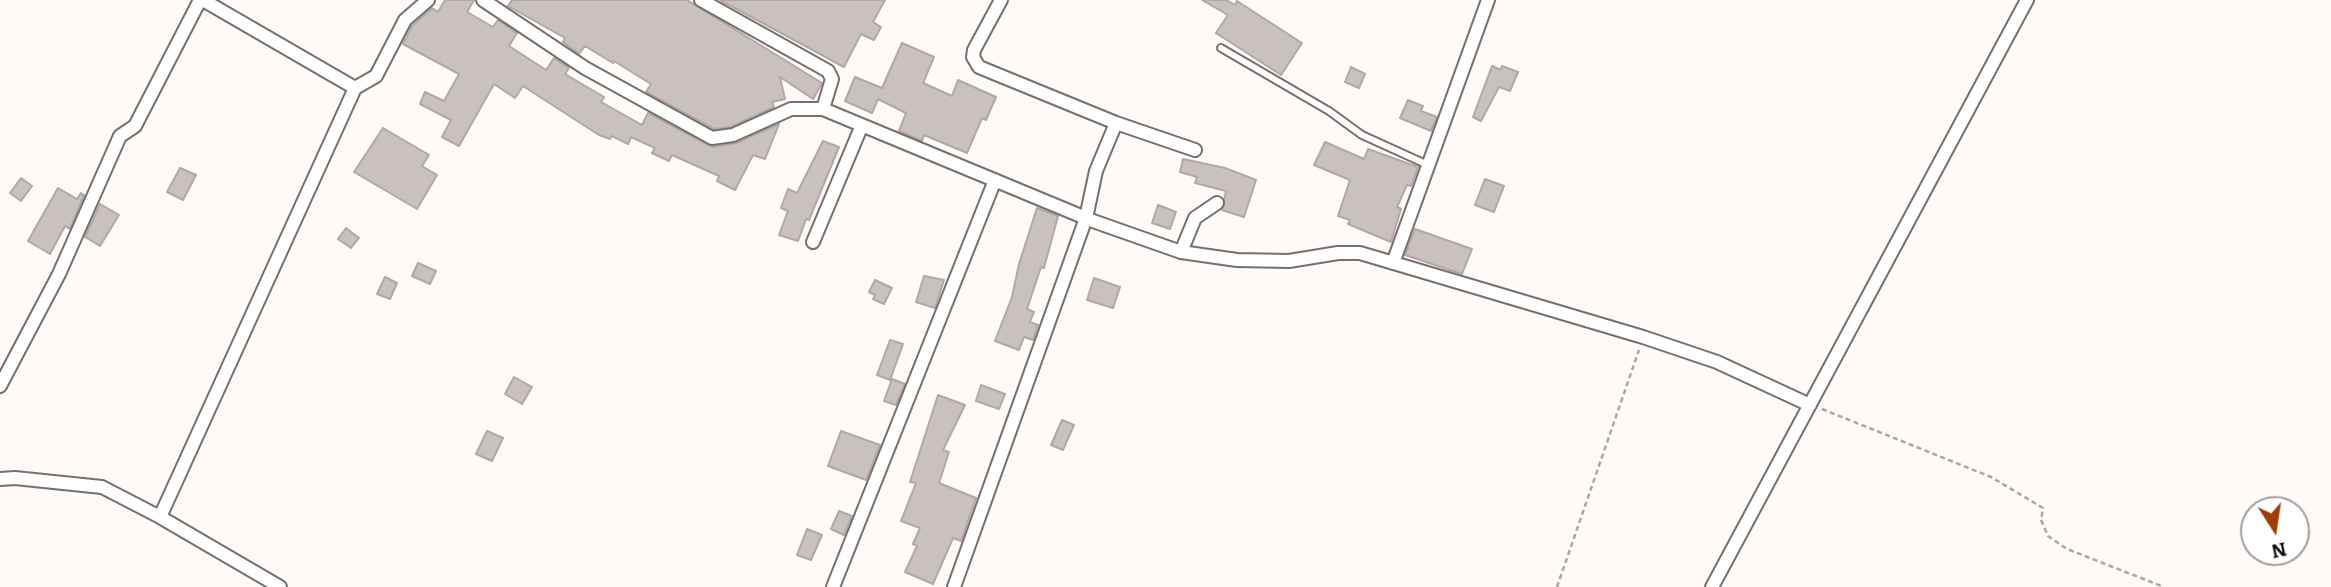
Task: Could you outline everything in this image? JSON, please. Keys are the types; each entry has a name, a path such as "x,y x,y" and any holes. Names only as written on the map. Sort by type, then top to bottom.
{"street":[{"path":"0,386 59,274 120,136 135,126 201,0 355,88"},
{"path":"160,517 355,88 376,76 405,20 428,0"},
{"path":"483,0 585,68 712,138 733,135 791,109 823,109 1086,218 1181,252 1212,257 1289,261 1338,253 1360,253 1643,337 1717,362 1810,405"},
{"path":"701,0 828,71 832,79 823,109"},
{"path":"1001,0 974,51 973,57 979,67 1116,123 1195,150"},
{"path":"1393,262 1488,0"},
{"path":"1712,587 2027,0"},
{"path":"954,587 1086,218 1096,171 1116,123"},
{"path":"813,242 862,125"},
{"path":"833,587 995,180"},
{"path":"1181,252 1195,218 1217,203"},
{"path":"0,479 86,483 102,487 160,517 280,587"}],"lane":[{"path":"1221,48 1329,111 1362,135 1428,165"}],"path":[{"path":"1557,587 1643,337"},
{"path":"1810,405 1940,454 1991,477 2043,508 2041,520 2048,536 2067,549 2164,587"}],"building":[{"path":"445,0 474,0 467,12 493,27 498,20 517,33 509,46 546,70 554,58 569,68 565,74 604,97 601,102 642,125 648,113 713,147 736,143 779,124 765,159 753,155 735,190 717,181 719,176 672,155 669,161 652,153 655,148 631,137 628,144 612,136 610,139 599,135 523,86 515,98 494,84 459,146 442,137 451,120 420,104 425,92 444,101 459,74 403,44 412,26 432,8 438,12"},
{"path":"512,0 687,0 822,83 813,99 780,77 785,99 772,102 774,107 731,127 714,129 646,92 651,84 614,61 613,63 585,46 579,54 563,42 565,38 508,6"},
{"path":"720,0 885,0 873,22 881,27 874,40 861,34 844,67"},
{"path":"1202,0 1226,0 1235,5 1237,1 1302,43 1281,75 1216,33 1228,15"},
{"path":"902,43 934,57 923,83 952,96 958,80 996,97 986,120 982,118 967,153 924,135 922,141 899,131 906,113 878,99 872,113 845,101 855,77 882,88"},
{"path":"1492,66 1501,70 1502,66 1518,72 1510,91 1499,87 1481,121 1473,117"},
{"path":"1351,67 1365,74 1359,88 1345,82"},
{"path":"1408,100 1423,106 1421,111 1437,117 1431,131 1400,118"},
{"path":"383,128 429,155 422,166 437,175 417,209 354,172"},
{"path":"823,141 839,147 809,220 806,219 798,241 779,235 788,211 781,208 788,189 797,193"},
{"path":"1325,142 1364,159 1368,149 1418,167 1411,186 1407,185 1397,207 1401,209 1391,242 1348,224 1350,220 1338,216 1350,180 1314,165"},
{"path":"1183,159 1225,168 1256,180 1244,217 1222,210 1226,191 1195,183 1197,177 1180,172"},
{"path":"180,168 196,175 183,200 167,192"},
{"path":"21,178 32,186 21,201 10,193"},
{"path":"1485,179 1504,186 1494,212 1475,205"},
{"path":"58,188 77,199 81,193 84,195 70,229 65,226 50,254 28,241"},
{"path":"100,204 119,215 100,246 85,237"},
{"path":"1158,205 1176,212 1170,229 1152,223"},
{"path":"1037,208 1058,216 1044,268 1041,267 1027,309 1034,312 1030,322 1038,325 1033,340 1024,337 1019,350 995,341 1012,297 1019,264"},
{"path":"346,228 359,238 351,248 338,239"},
{"path":"1415,229 1472,249 1462,274 1405,255"},
{"path":"418,263 436,271 430,284 412,276"},
{"path":"924,276 944,280 935,308 916,302"},
{"path":"385,277 397,283 390,299 377,294"},
{"path":"1094,278 1120,287 1113,308 1087,300"},
{"path":"875,280 892,288 884,304 873,299 875,295 869,292"},
{"path":"890,340 903,344 890,380 877,375"},
{"path":"514,377 532,387 522,404 505,394"},
{"path":"892,379 905,384 896,405 884,401"},
{"path":"981,385 1005,394 999,409 976,401"},
{"path":"938,395 965,405 943,450 949,452 939,483 976,498 961,541 953,538 933,584 905,572 917,546 913,544 920,528 901,521 916,483 910,482"},
{"path":"1062,420 1074,425 1063,450 1051,445"},
{"path":"487,431 503,438 492,461 476,454"},
{"path":"841,431 880,445 866,480 828,466"},
{"path":"839,511 852,516 844,535 831,529"},
{"path":"807,529 822,535 811,560 797,555"}]}
